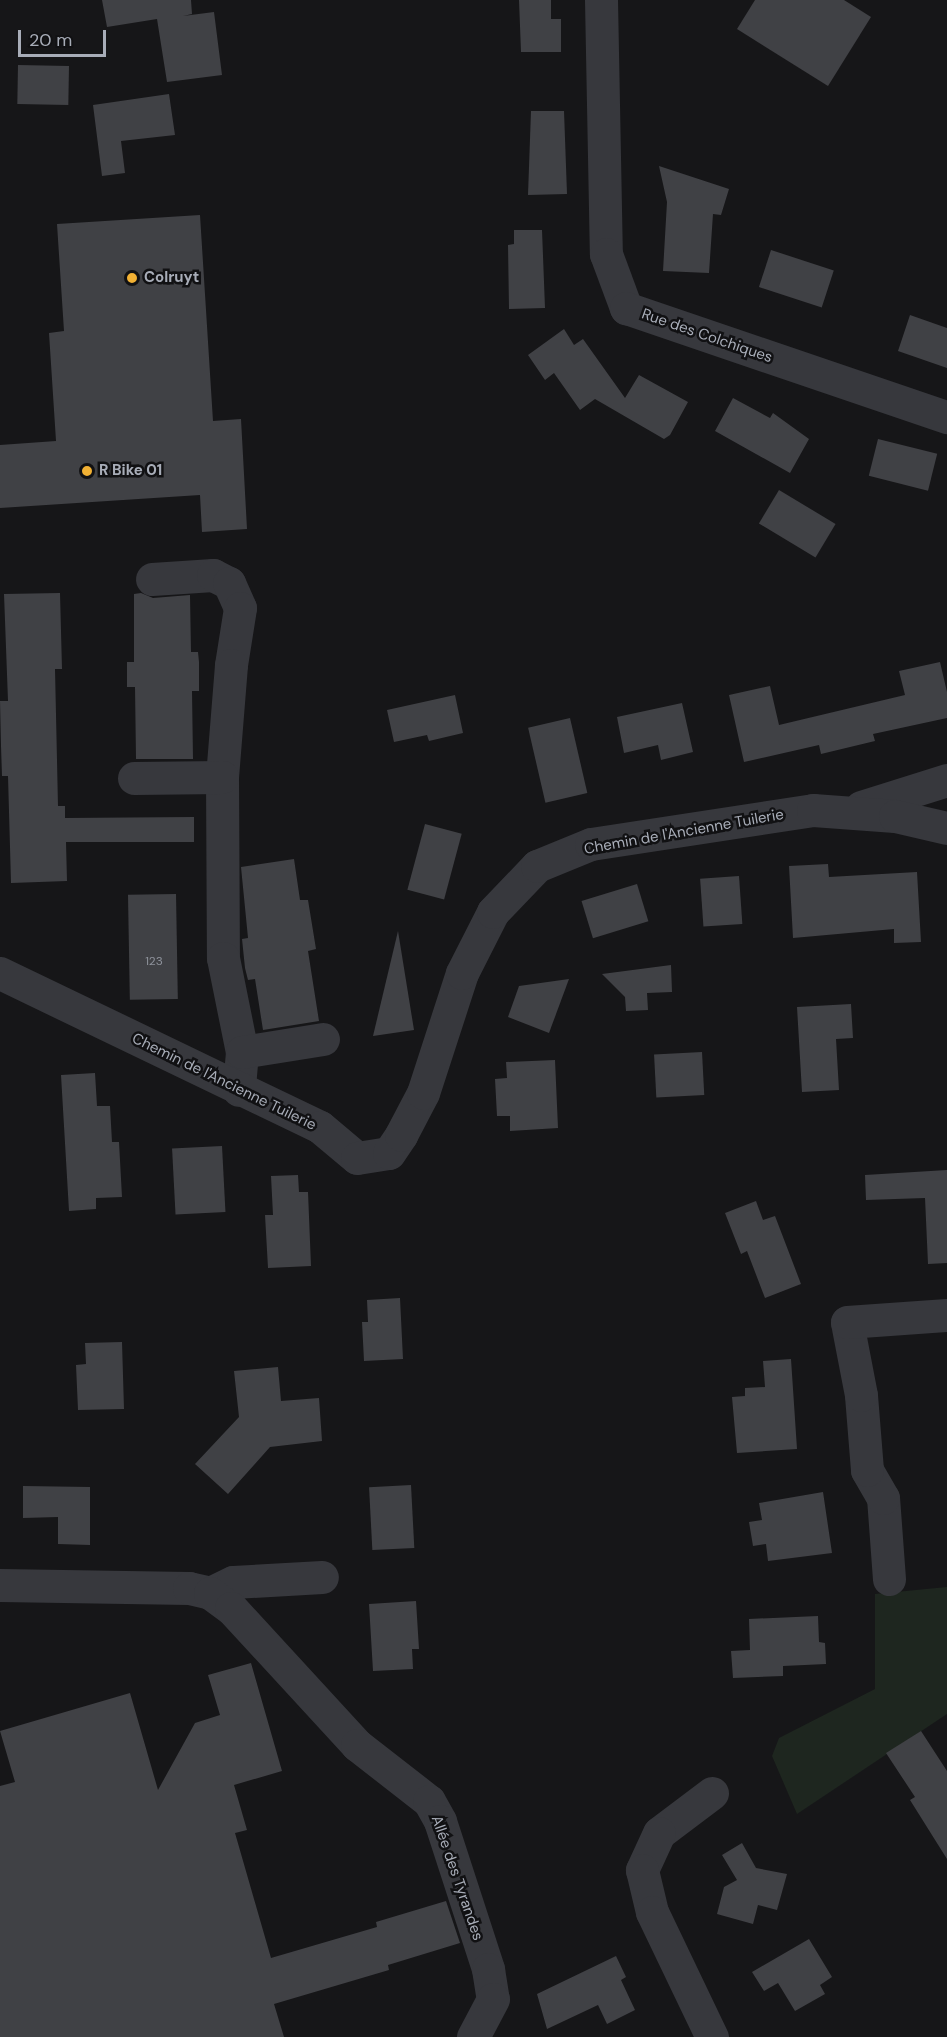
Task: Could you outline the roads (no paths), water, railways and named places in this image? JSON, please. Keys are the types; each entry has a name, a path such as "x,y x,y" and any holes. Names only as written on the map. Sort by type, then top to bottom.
{"street":[{"name":"Rue des Colchiques","path":"601,0 606,254 626,308 947,417"},
{"path":"152,579 213,575 229,583 240,608 231,665 222,777 223,958 242,1052 239,1090"},
{"path":"134,778 222,777"},
{"path":"845,812 947,780"},
{"name":"Chemin de l'Ancienne Tuilerie","path":"0,973 320,1127 357,1158 389,1153 423,1093 462,973 493,912 537,866 591,844 813,810 896,816 947,828"},
{"path":"242,1052 323,1039"},
{"path":"889,1579 883,1498 867,1470 861,1395 847,1322 947,1315"},
{"path":"210,1593 233,1582 322,1577"},
{"name":"Allée des Tyrandes","path":"0,1585 189,1588 210,1593 231,1608 357,1745 429,1801 440,1821 488,1969 493,1999 473,2037"},
{"path":"712,1793 659,1833 642,1870 652,1912 712,2037"}],"place":[{"name":"Colruyt","path":"132,278"},
{"name":"R Bike 01","path":"87,471"}]}
